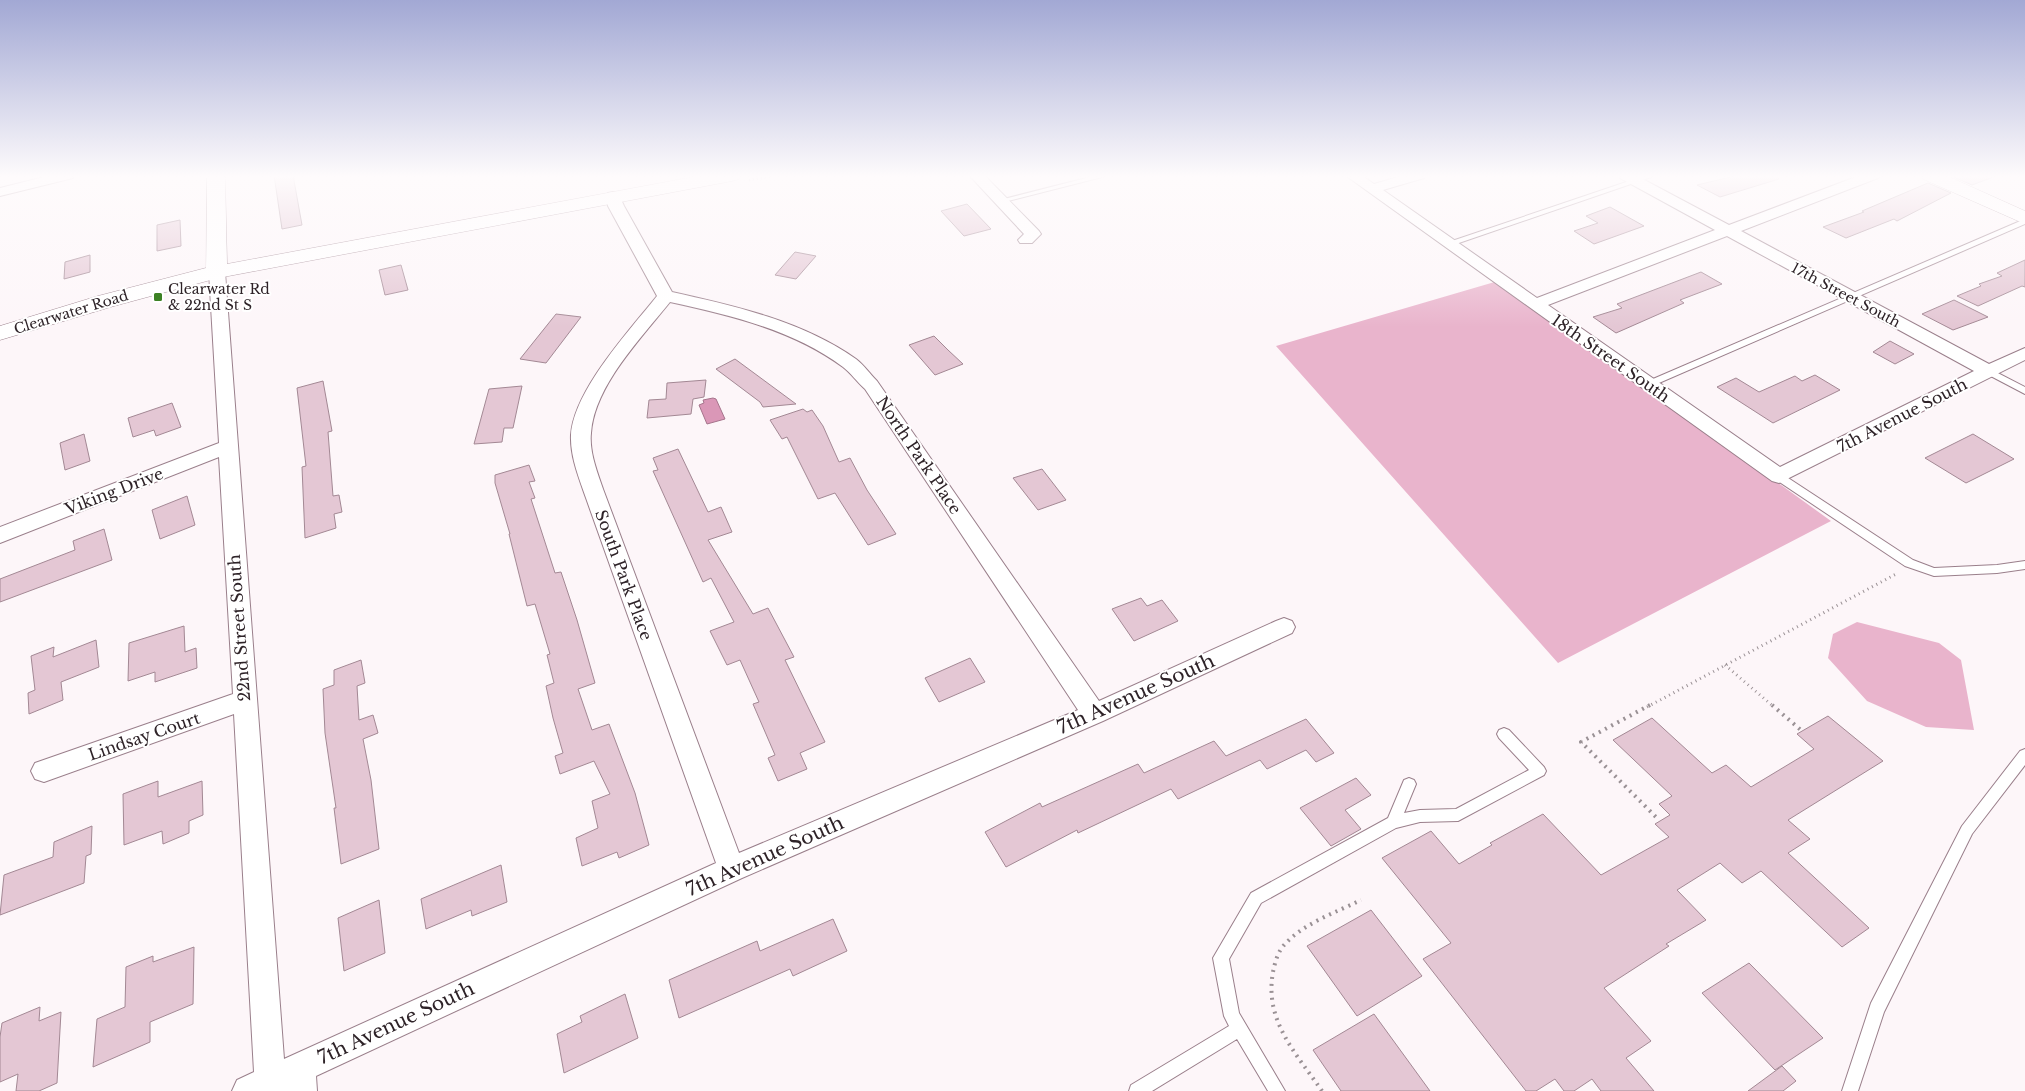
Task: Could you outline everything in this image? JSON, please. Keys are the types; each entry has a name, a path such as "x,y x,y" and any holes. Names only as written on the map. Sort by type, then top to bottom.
{"street":[{"name":"22nd Street South","path":"217,226 217,272 227,447 244,700 259,1086"},
{"name":"Clearwater Road","path":"0,333 115,298 217,272 457,226"},
{"path":"627,226 666,296"},
{"path":"1025,226 1033,234 1026,240"},
{"name":"18th Street South","path":"1425,226 1780,476"},
{"name":"17th Street South","path":"1719,226 1988,371"},
{"path":"1536,304 1741,226"},
{"name":"North Park Place","path":"666,296 781,327 797,333 850,364 871,385 1094,714"},
{"name":"South Park Place","path":"666,296 592,395 580,432 587,472 732,869"},
{"name":"7th Avenue South","path":"1780,476 2025,353"},
{"name":"Viking Drive","path":"0,535 227,447"},
{"name":"7th Avenue South","path":"259,1086 301,1079 732,869 1094,714 1284,627"},
{"name":"Lindsay Court","path":"44,771 244,700"}],"lane":[{"path":"1450,243 1497,226"},
{"path":"1649,384 2009,226"},
{"path":"1988,371 2025,392"},
{"name":"18th Street South","path":"1780,476 1909,563 1934,572 1997,569 2025,565"},
{"path":"1277,1091 1232,1016 1221,958 1256,898 1393,822 1420,816 1458,816 1539,771 1504,734"},
{"path":"1850,1091 1877,1009 1967,830 2025,755"},
{"path":"1393,822 1409,784"},
{"path":"1137,1091 1239,1029"}],"path":[{"path":"1658,818 1581,742 1904,570 1909,563"},
{"path":"1725,666 1802,731"},
{"path":"1322,1091 1283,1032 1273,1012 1272,980 1275,961 1285,944 1305,930 1361,900"}],"shaded area":[{"path":"1498,281 1831,521 1558,663 1276,346"},
{"path":"716,399 725,419 707,424 699,405 704,403 703,400"},
{"path":"1857,622 1939,643 1961,660 1974,730 1926,727 1867,701 1828,658 1833,634"}],"building":[{"path":"157,226 180,226 181,246 157,251"},
{"path":"282,226 297,226 282,229"},
{"path":"955,226 988,226 991,229 964,236"},
{"path":"1589,226 1644,226 1594,244 1574,231"},
{"path":"1826,226 1877,226 1846,238 1823,227"},
{"path":"795,252 816,256 796,279 775,275"},
{"path":"90,255 90,272 64,279 65,262"},
{"path":"2025,260 2025,287 2022,286 1978,306 1957,296 1981,286 1979,284 2002,276 1997,273"},
{"path":"401,265 408,290 385,295 379,270"},
{"path":"1701,272 1722,284 1680,300 1684,303 1616,333 1593,317 1622,308 1617,304"},
{"path":"1954,300 1988,317 1953,330 1922,314"},
{"path":"556,314 581,317 546,363 520,359"},
{"path":"934,336 963,364 935,375 909,345"},
{"path":"1890,341 1914,354 1895,364 1873,352"},
{"path":"735,359 796,404 763,407 760,402 716,369"},
{"path":"1815,375 1840,390 1773,423 1717,387 1736,378 1759,392 1795,376 1802,381"},
{"path":"706,380 704,397 693,399 691,414 647,418 649,400 666,399 667,383"},
{"path":"323,381 332,431 328,432 333,496 339,495 342,512 334,514 336,528 305,538 302,467 306,466 297,388"},
{"path":"522,386 513,428 504,428 502,442 474,444 489,389"},
{"path":"172,403 181,427 156,436 154,430 133,437 128,418"},
{"path":"803,409 807,412 812,410 823,426 839,462 850,458 867,490 896,534 868,545 835,493 818,499 787,437 782,439 770,420"},
{"path":"84,434 90,461 65,470 60,443"},
{"path":"1973,434 2014,459 1966,483 1925,458"},
{"path":"678,449 708,512 721,507 732,532 708,540 753,614 768,608 794,657 785,660 825,742 800,753 807,769 778,781 768,758 775,755 753,704 759,702 740,660 727,665 710,631 734,622 711,578 703,582 653,471 658,470 653,458"},
{"path":"529,465 535,481 529,482 535,498 531,499 555,573 561,572 595,683 578,689 592,730 609,724 635,793 649,845 619,858 617,852 582,866 576,838 598,828 592,801 610,794 594,761 560,774 555,756 563,753 546,686 554,683 547,655 550,654 535,604 527,606 510,534 495,483 495,475"},
{"path":"1042,469 1066,500 1038,510 1013,478"},
{"path":"187,496 195,525 160,539 152,510"},
{"path":"104,529 112,560 0,602 0,579 75,550 73,541"},
{"path":"1141,598 1147,606 1162,600 1178,621 1134,641 1112,609"},
{"path":"184,626 185,652 196,648 197,668 155,682 155,672 128,681 129,643"},
{"path":"96,640 99,667 61,682 63,700 29,714 28,693 35,690 31,656 54,647 53,657"},
{"path":"970,658 985,682 939,702 925,678"},
{"path":"361,660 365,683 357,686 359,720 373,715 378,733 363,739 371,780 379,849 341,864 334,808 336,808 325,733 323,689 334,685 334,670"},
{"path":"1828,716 1883,761 1788,820 1810,839 1788,853 1869,928 1842,947 1761,871 1742,883 1720,863 1677,890 1706,920 1666,944 1669,946 1604,988 1651,1041 1626,1058 1654,1091 1601,1091 1592,1079 1574,1091 1564,1091 1555,1079 1536,1091 1526,1091 1423,959 1451,943 1382,858 1431,831 1459,864 1492,845 1490,843 1543,814 1601,875 1669,837 1655,824 1670,815 1659,804 1672,796 1613,740 1652,718 1712,773 1726,765 1751,787 1814,749 1797,734"},
{"path":"1306,719 1334,753 1316,762 1306,750 1267,769 1260,760 1178,799 1171,789 1078,833 1077,830 1006,867 985,832 1040,803 1042,807 1138,764 1144,773 1214,741 1226,756"},
{"path":"1356,778 1371,795 1345,810 1361,829 1331,846 1300,808"},
{"path":"158,781 158,797 202,781 203,815 189,821 189,833 163,844 162,831 124,845 123,794"},
{"path":"92,826 91,854 86,856 84,883 0,915 4,875 53,857 54,842"},
{"path":"501,865 507,902 472,916 471,910 426,929 421,899"},
{"path":"379,900 385,953 344,971 338,918"},
{"path":"1371,910 1422,976 1357,1016 1307,946"},
{"path":"833,919 847,951 793,976 790,969 679,1018 669,980 757,941 760,951"},
{"path":"194,947 193,1004 150,1022 150,1042 93,1067 97,1019 125,1007 126,967 153,956 153,962"},
{"path":"1749,963 1823,1038 1775,1070 1702,993"},
{"path":"625,994 638,1038 564,1073 557,1034 582,1022 580,1016"},
{"path":"40,1007 39,1021 61,1012 57,1083 39,1091 16,1091 18,1074 0,1082 0,1037 2,1023"},
{"path":"1374,1014 1430,1091 1341,1091 1313,1050"},
{"path":"1782,1066 1796,1081 1783,1091 1748,1091"}],"place":[{"name":"Clearwater Rd & 22nd St S","path":"158,297"}]}
